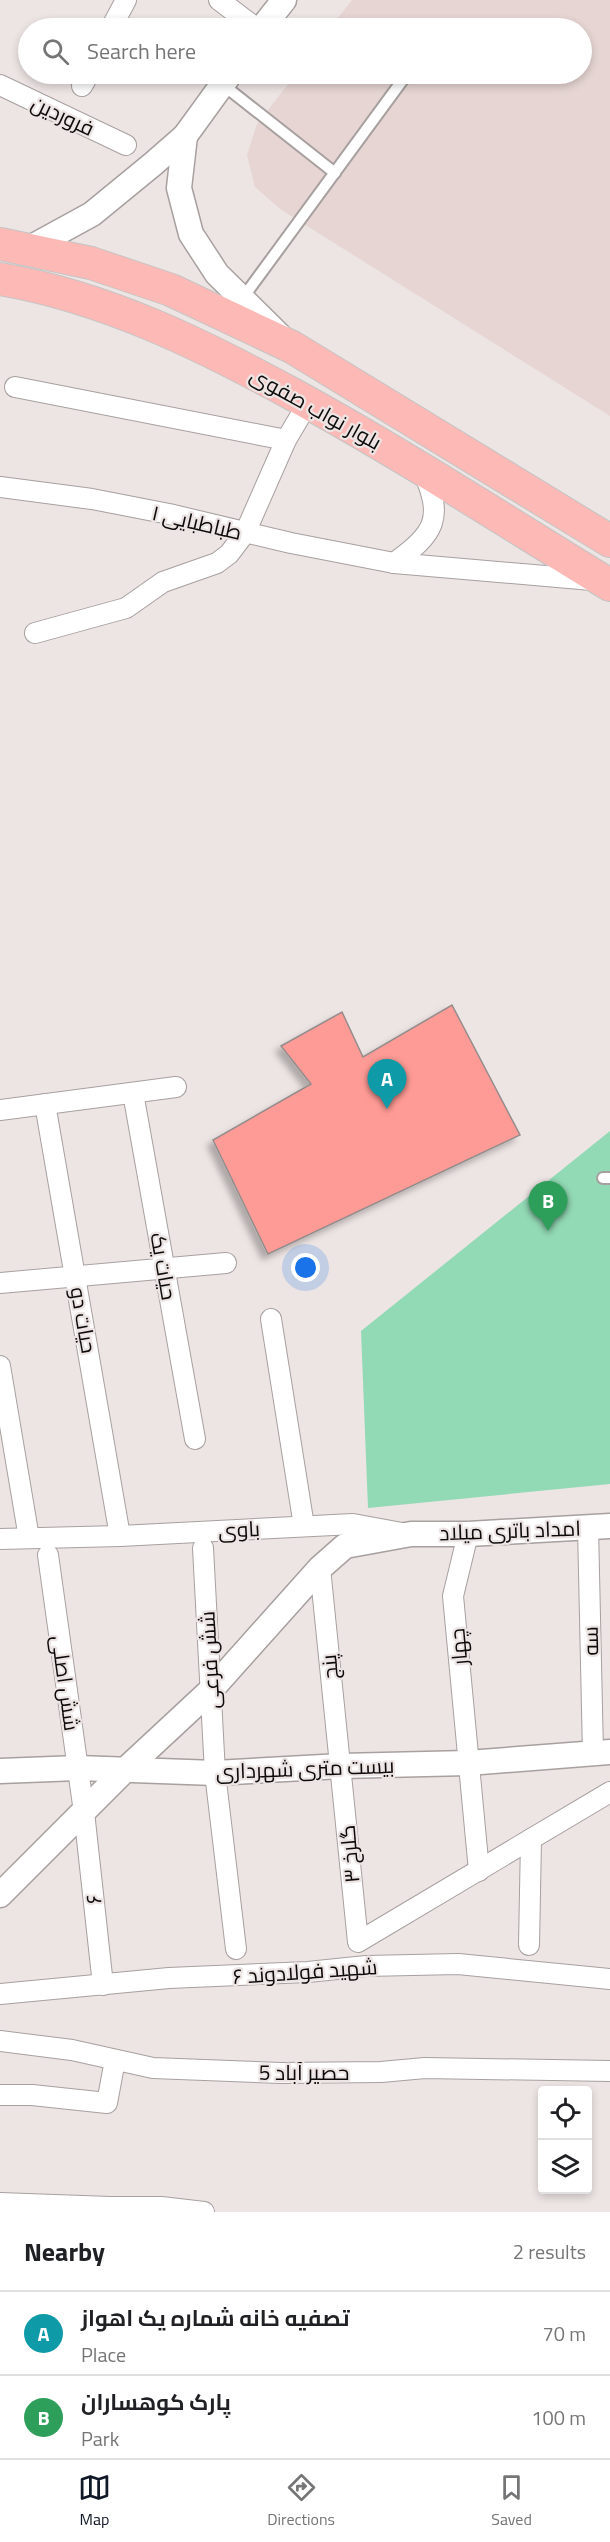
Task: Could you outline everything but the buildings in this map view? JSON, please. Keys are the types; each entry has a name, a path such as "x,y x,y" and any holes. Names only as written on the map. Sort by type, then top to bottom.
{"main road":[{"name":"بلوار نواب صفوی","path":"14,247 91,263 171,290 292,347 610,541"},
{"name":"بلوار نواب صفوی","path":"0,279 82,299 157,326 228,359 422,468 607,583"}],"street":[{"path":"116,18 126,0"},
{"path":"219,0 242,18"},
{"path":"270,18 284,0"},
{"path":"14,247 92,214 185,136 222,84"},
{"name":"فروردین","path":"0,86 126,145"},
{"path":"185,136 179,188 191,234 217,274 292,347"},
{"path":"15,387 286,440"},
{"path":"35,633 126,608 163,582 217,563 229,554 245,533 286,440 308,403"},
{"path":"394,563 414,548 429,532 432,522 435,511 431,490 422,468"},
{"name":"طباطبایی ۱","path":"0,487 92,499 394,563 607,583"},
{"path":"0,1110 176,1087"},
{"name":"حیات یک","path":"133,1093 195,1439"},
{"name":"حیات دو","path":"45,1104 120,1536"},
{"path":"0,1283 226,1263"},
{"path":"271,1319 304,1526"},
{"path":"0,1366 29,1538"},
{"name":"باوی","path":"0,1539 120,1536 353,1524 411,1534"},
{"name":"امداد باتری میلاد","path":"411,1534 468,1534 599,1527"},
{"name":"سه","path":"599,1527 601,1753"},
{"path":"0,1895 125,1770 210,1691 320,1568 345,1546 411,1534"},
{"name":"چهار","path":"468,1534 453,1596 479,1871"},
{"name":"شش فرعی","path":"202,1548 215,1773 236,1949"},
{"name":"شش اصلی","path":"48,1554 84,1812"},
{"name":"پنج","path":"320,1568 341,1766"},
{"name":"بیست متری شهرداری","path":"0,1771 78,1768 215,1773 468,1762 601,1753"},
{"name":"گلرخ ۳","path":"341,1766 358,1942 479,1871"},
{"path":"479,1871 609,1796"},
{"name":"۶","path":"84,1812 103,1985"},
{"path":"529,1945 531,1839"},
{"name":"شهید فولادوند ۶","path":"0,1994 170,1978 308,1972 366,1966 458,1964 610,1976"},
{"name":"حصیر آباد 5","path":"0,2041 72,2050 153,2068 281,2073 381,2072 425,2068 610,2071"},
{"path":"0,2095 32,2095 107,2103 115,2060"},
{"path":"0,2203 110,2208 161,2207 204,2212"}],"lane":[{"path":"232,84 335,173"},
{"path":"242,299 400,84"}],"shaded area":[{"path":"352,0 610,0 610,416 280,209 255,187 247,155 257,124 288,84 592,84 592,18 338,18"}],"green space":[{"path":"610,1131 610,1484 368,1508 361,1331"}],"place":[{"name":"تصفیه خانه شماره یک اهواز","path":"387,1109"},
{"name":"پارک کوهساران","path":"548,1231"}]}
